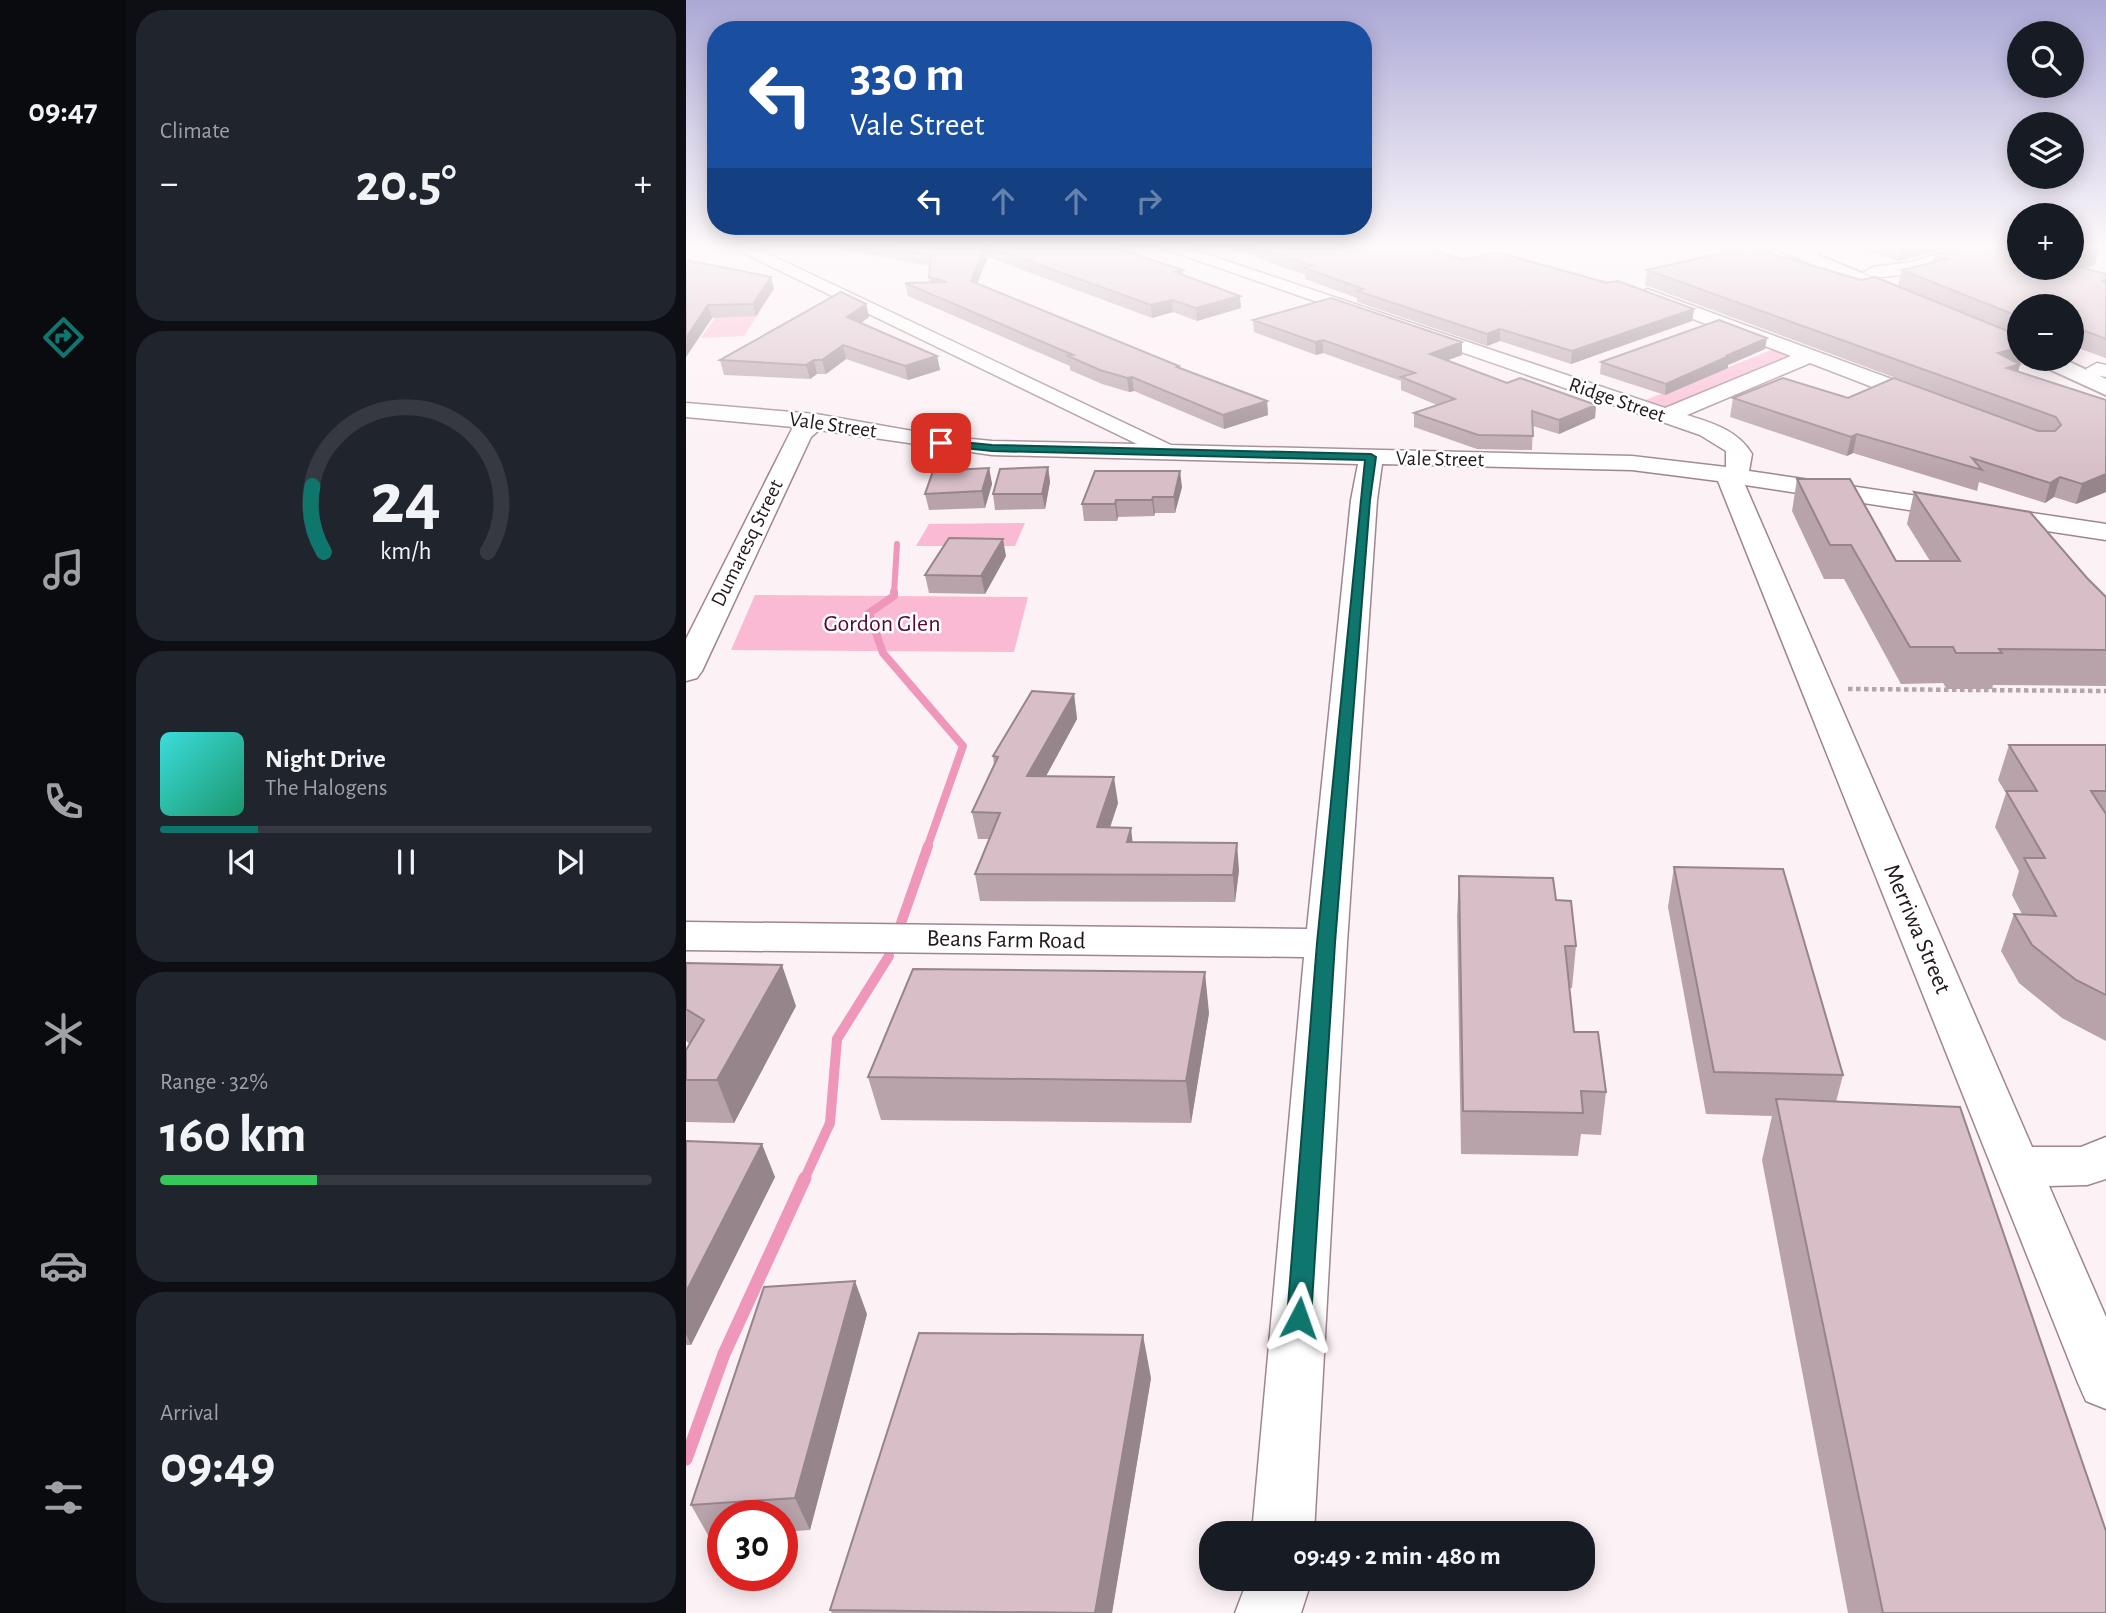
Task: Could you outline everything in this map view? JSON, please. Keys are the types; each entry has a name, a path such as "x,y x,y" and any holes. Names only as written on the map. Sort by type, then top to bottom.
{"highway":[{"path":"2084,364 2104,375"},
{"path":"2084,369 2104,375"}],"street":[{"path":"900,323 1173,453"},
{"name":"Ridge Street","path":"1392,323 1721,435 1737,464"},
{"path":"1692,331 1713,323"},
{"path":"1720,323 1952,410"},
{"path":"1666,416 1810,356"},
{"path":"1556,379 1593,366"},
{"name":"Vale Street","path":"686,410 816,421 965,446 1173,453 1737,464"},
{"name":"Dumaresq Street","path":"686,671 800,433 816,421"},
{"path":"1284,1521 1326,943 1364,500 1371,457"},
{"name":"Ridge Street","path":"1737,464 1871,480"},
{"name":"Ridge Street","path":"1737,464 2040,522 2106,532"},
{"name":"Merriwa Street","path":"1737,464 1731,481 2106,1382"},
{"path":"2040,522 2066,555"},
{"name":"Beans Farm Road","path":"686,936 1326,943"},
{"path":"2017,1167 2087,1166 2106,1156"},
{"path":"1268,1613 1276,1591"},
{"path":"1282,1591 1285,1613"}],"path":[{"path":"1817,689 2106,691"}],"green space":[{"path":"711,323 752,323 744,336 701,338"},
{"path":"1779,347 1800,354 1668,409 1643,401"},
{"path":"1025,523 1015,546 916,546 929,524"},
{"name":"Gordon Glen","path":"755,595 1028,597 1014,652 731,650"}],"building":[{"path":"686,323 696,323 686,338"},
{"path":"785,323 861,323 937,356 905,366 843,345 822,360 814,360 806,365 720,360"},
{"path":"999,323 1074,323 1179,366 1177,367 1267,401 1223,415 1132,377 1100,370 1068,356 1073,355"},
{"path":"1262,323 1406,323 1462,342 1430,354 1507,383 1520,378 1596,405 1559,420 1532,411 1533,436 1478,435 1414,413 1455,399 1401,377 1415,373 1323,340 1315,342"},
{"path":"1455,323 1653,323 1572,351 1500,329 1487,334"},
{"path":"1710,323 1728,323 1767,338 1666,384 1601,362"},
{"path":"1795,323 1989,323 2007,331 2007,351 1998,353 2007,358 2007,371 2016,371 2106,400 2106,474 2082,484 2060,477 2050,483 1972,458 1982,470 1857,434 1851,437 1733,398 1783,378 1848,398 1894,378 2038,431 2055,431 2061,425 2056,417"},
{"path":"2084,323 2106,323 2106,339 2084,330"},
{"path":"1048,467 1042,494 993,494 1000,469"},
{"path":"989,468 982,491 925,494 933,471"},
{"path":"1095,471 1180,471 1174,497 1116,500 1115,504 1082,504"},
{"path":"1797,479 1850,479 1896,561 1960,561 1914,492 2030,512 2106,597 2106,650 1999,649 2002,653 1956,653 1953,647 1910,647 1851,545 1830,545"},
{"path":"949,538 1003,539 981,576 925,575"},
{"path":"1032,691 1074,694 1027,776 1114,777 1097,827 1131,828 1127,842 1237,843 1233,875 975,874 1000,813 972,812 998,757 993,756"},
{"path":"2009,745 2106,745 2106,791 2091,791 2106,814 2106,995 2076,980 2032,945 2014,914 2056,916 2024,858 2045,858 2006,791 2037,791"},
{"path":"1674,867 1783,869 1843,1075 1714,1072"},
{"path":"1459,876 1553,878 1556,900 1571,901 1576,946 1565,946 1574,1032 1598,1032 1606,1092 1581,1091 1583,1113 1463,1111"},
{"path":"686,963 782,965 717,1080 686,1080 686,1050 704,1020 686,1009"},
{"path":"913,969 1205,972 1186,1081 868,1077"},
{"path":"1776,1099 1960,1107 2106,1531 2106,1613 1883,1613"},
{"path":"686,1141 762,1144 686,1292"},
{"path":"855,1281 795,1498 707,1500 707,1504 691,1505 764,1287"},
{"path":"919,1333 1143,1335 1095,1613 830,1610"}],"waterway":[{"path":"894,594 897,544"},
{"path":"894,594 869,613 883,653 963,746 927,848"},
{"path":"900,926 928,846"},
{"path":"804,1180 830,1123 837,1039 889,956"},
{"path":"686,1459 724,1354 805,1178"}],"route":[{"path":"941,443 992,448 1371,457 1364,500 1326,943 1299,1318"}]}
